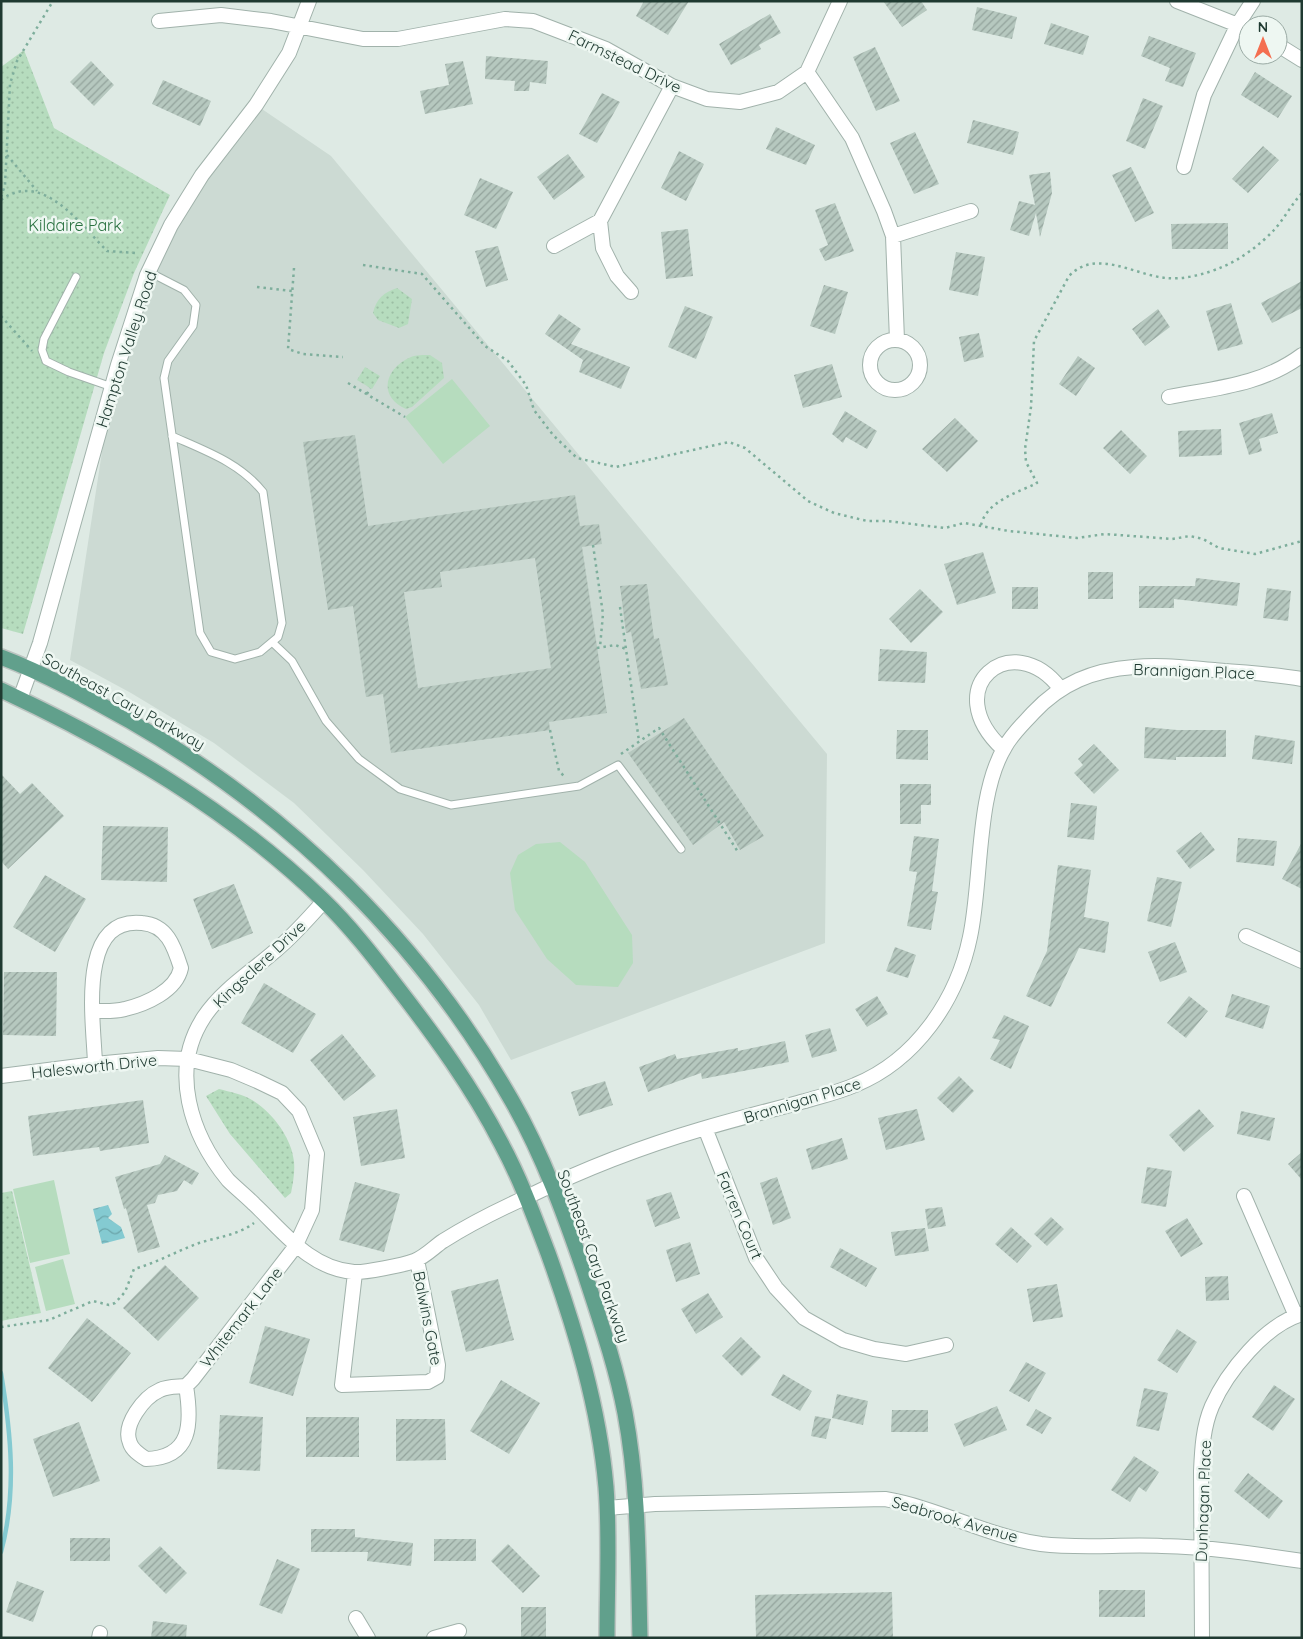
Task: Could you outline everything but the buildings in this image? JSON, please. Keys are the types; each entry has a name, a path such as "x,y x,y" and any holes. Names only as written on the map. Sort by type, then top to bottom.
{"main road":[{"name":"Southeast Cary Parkway","path":"1,657 31,670 109,710 196,761 262,808 342,880 417,962 457,1016 513,1102 552,1186 574,1243 614,1365 625,1415 637,1505 640,1638"},
{"path":"1,690 97,738 179,786 246,833 324,900 380,964 433,1033 481,1108 527,1196 564,1296 583,1361 597,1428 607,1508 607,1638"}],"street":[{"name":"Hampton Valley Road","path":"20,699 31,670 112,388 149,272 171,225 202,175 256,104 289,53 309,1"},
{"path":"840,1 807,72 852,138 884,211 892,236 898,340"},
{"path":"1177,1 1238,24"},
{"path":"1247,15 1253,1"},
{"name":"Farmstead Drive","path":"159,22 221,15 300,27 363,40 398,39 505,19 533,21 606,49 672,86 707,99 740,102 778,92 807,72"},
{"path":"1184,167 1204,95 1238,35"},
{"path":"1288,51 1302,60"},
{"path":"554,246 600,221 672,86"},
{"path":"892,236 971,211"},
{"path":"600,221 603,248 617,276 631,292"},
{"path":"1169,397 1233,387 1266,377 1302,354"},
{"path":"1003,749 991,737 983,725 978,708 977,693 985,674 1004,664 1030,664 1044,670 1060,688"},
{"name":"Brannigan Place","path":"527,1196 638,1151 705,1128 852,1087 894,1063 925,1034 958,976 970,938 989,790 995,766 1003,749 1048,696 1060,688 1095,674 1138,667 1267,674 1302,679"},
{"name":"Kingsclere Drive","path":"324,900 279,948 221,997 204,1018 188,1059 186,1089 190,1113 204,1143 228,1180 265,1214 295,1247 328,1265 355,1273 417,1260 465,1228 527,1196"},
{"path":"93,1011 124,1010 150,999 174,985 181,968 174,946 163,930 152,924 136,922 123,925 107,933 100,946 94,963 93,1011 95,1064"},
{"path":"1246,936 1302,961"},
{"name":"Halesworth Drive","path":"1,1076 158,1058 188,1059"},
{"path":"188,1059 231,1070 257,1081 282,1093 299,1111 317,1154 312,1210 295,1247"},
{"name":"Farren Court","path":"705,1128 756,1258 776,1288 804,1318 843,1340 874,1349 906,1354 946,1345"},
{"path":"1244,1196 1299,1315"},
{"name":"Whitemark Lane","path":"186,1386 295,1247"},
{"name":"Balwins Gate","path":"355,1273 342,1385 428,1382 438,1376 438,1365 417,1260"},
{"name":"Dunhagan Place","path":"1202,1638 1202,1445 1212,1406 1230,1375 1248,1351 1299,1315"},
{"path":"186,1386 190,1410 182,1445 174,1454 162,1459 146,1459 130,1444 128,1432 134,1416 157,1390 166,1387 186,1386"},
{"name":"Seabrook Avenue","path":"607,1508 637,1505 885,1499 916,1504 990,1531 1040,1544 1089,1547 1201,1548 1302,1561"},
{"path":"356,1618 368,1638"},
{"path":"434,1638 459,1631"}],"lane":[{"path":"149,272 184,290 196,305 193,326 168,361 164,378 172,436 200,632 211,652 235,659 260,652 278,637 282,623 263,492 251,478 223,459 172,436"},
{"path":"76,277 44,340 42,350 46,361 112,388"},
{"path":"272,642 292,661 326,721 359,758 400,789 451,804 579,786 618,765 681,849"}],"path":[{"path":"1,199 5,185 8,100 17,61 53,1"},
{"path":"7,155 38,191 66,209 107,251 135,253"},
{"path":"1,199 10,194 38,191"},
{"path":"981,525 983,516 998,502 1037,484 1026,462 1025,449 1031,406 1034,341 1073,272 1077,268 1098,264 1129,267 1148,275 1182,278 1223,267 1253,248 1275,229 1288,208 1302,193"},
{"path":"363,265 422,274 485,346 508,361 526,385 534,410 553,435 577,458 616,467 729,442 745,448 808,501 834,513 867,521 887,521 945,528 964,523 1077,538 1105,534 1172,539 1190,536 1203,539 1219,548 1255,554 1302,541"},
{"path":"294,268 288,349 303,354 343,357"},
{"path":"257,287 292,291"},
{"path":"1,316 25,346 34,352 44,355"},
{"path":"348,383 405,417"},
{"path":"367,394 370,388"},
{"path":"593,546 603,614 599,647 615,645 626,649"},
{"path":"620,607 639,741"},
{"path":"617,756 659,728 738,852"},
{"path":"550,730 559,771 568,780"},
{"path":"1,1327 49,1320 93,1301 109,1305 115,1303 126,1292 134,1269 200,1243 239,1232 265,1214"}],"shaded area":[{"path":"256,105 331,156 827,754 825,943 511,1060 479,1005 423,934 363,870 294,803 214,743 131,693 70,660 112,387 171,225"}],"green space":[{"name":"Kildaire Park","path":"24,50 54,128 170,195 134,273 104,353 23,634 1,628 1,67"},
{"path":"397,288 412,299 408,324 399,328 378,320 373,313 381,297"},
{"path":"430,355 442,363 444,378 412,407 406,409 391,397 388,390 390,375 402,362 411,357"},
{"path":"365,367 380,376 372,389 357,380"},
{"path":"452,379 490,426 443,464 405,417"},
{"path":"560,842 585,862 632,935 633,963 618,987 576,985 547,959 515,910 510,873 518,855 536,844"},
{"path":"219,1089 245,1096 252,1100 267,1111 280,1126 289,1144 294,1162 291,1193 285,1198 230,1134 206,1096"},
{"path":"54,1180 70,1254 30,1263 13,1189"},
{"path":"12,1191 41,1313 1,1321 1,1193"},
{"path":"63,1259 75,1304 46,1311 35,1267"}],"water":[{"path":"108,1205 112,1214 108,1218 121,1227 125,1238 102,1244 93,1209"}],"waterway":[{"path":"1,1373 10,1440 11,1463 9,1508 1,1552"}]}
